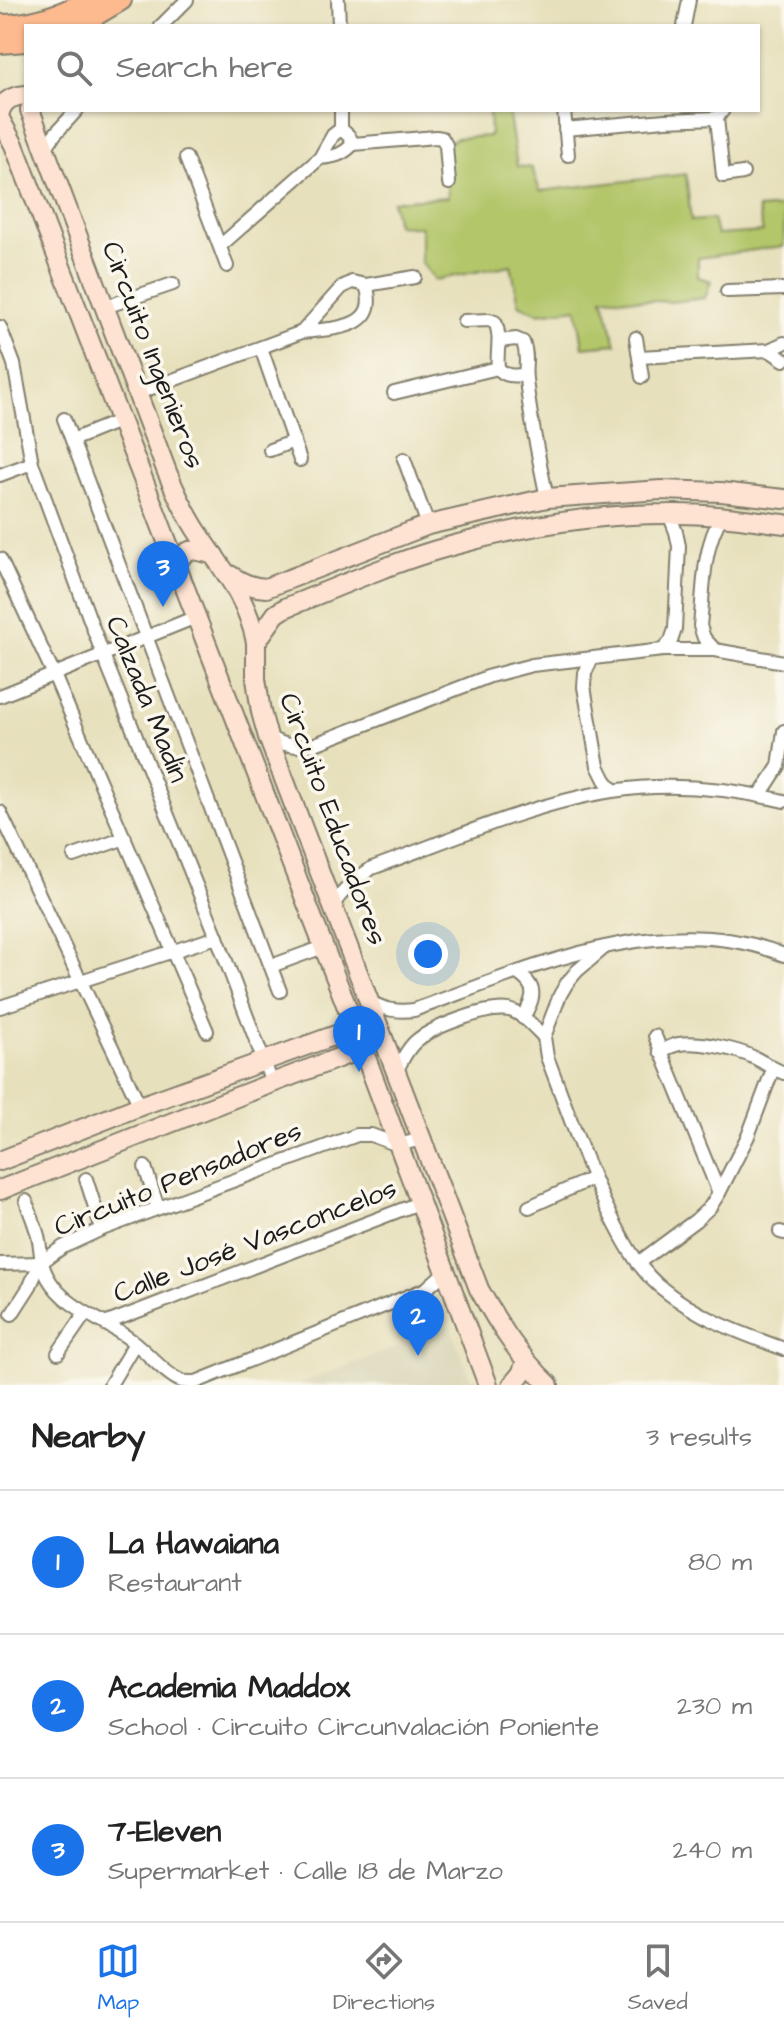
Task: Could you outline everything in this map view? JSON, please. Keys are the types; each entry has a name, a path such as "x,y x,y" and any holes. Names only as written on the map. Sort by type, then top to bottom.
{"highway":[{"path":"31,24 53,18 91,0"},
{"path":"0,26 24,26"}],"main road":[{"path":"80,24 121,0"},
{"path":"0,43 24,41"},
{"path":"0,112 2,105 13,96 24,95"},
{"name":"Circuito Ingenieros","path":"31,112 177,495 247,608 256,642"},
{"path":"0,119 14,145 222,682 488,1385"},
{"path":"225,571 241,583 266,588 428,525 547,498 661,490 784,499"},
{"path":"256,642 276,614 285,608 449,546 539,525 596,517 669,514 722,516 784,524"},
{"path":"176,566 189,551 198,550 214,555"},
{"path":"266,588 267,603 276,614"},
{"name":"Circuito Educadores","path":"256,642 256,679 268,737 479,1289 498,1325 526,1362 549,1385"},
{"path":"222,682 240,689 256,679"},
{"path":"0,1161 355,1028"},
{"path":"0,1190 362,1049"},
{"path":"512,1385 526,1362"}],"street":[{"path":"163,24 187,0"},
{"path":"338,0 339,24"},
{"path":"684,24 689,0"},
{"path":"44,150 75,112"},
{"path":"341,112 341,129 353,144"},
{"path":"564,112 568,155"},
{"path":"565,129 666,115 720,114 723,176 743,173"},
{"path":"220,246 320,158 333,135 341,129"},
{"path":"320,158 335,157 353,144 442,138 446,145 449,183"},
{"path":"186,158 227,266"},
{"path":"302,332 342,287 352,282 366,285 415,277"},
{"path":"105,307 173,284"},
{"path":"138,393 302,332 357,322 367,311 370,298 366,285"},
{"path":"727,291 784,289"},
{"path":"464,321 495,322 499,329 496,351 498,368 510,376 525,375"},
{"name":"Calzada Madín","path":"0,327 14,364 32,463 103,655 217,937 272,1083"},
{"path":"636,338 642,377"},
{"path":"499,341 516,339 523,342 527,352 525,375 547,498"},
{"path":"639,357 769,350 784,343"},
{"path":"261,348 300,460"},
{"path":"769,350 784,360"},
{"path":"394,393 498,368"},
{"path":"64,419 280,991"},
{"path":"72,440 119,421"},
{"path":"270,450 294,441"},
{"path":"404,459 428,525"},
{"path":"0,475 32,463"},
{"path":"663,650 671,641 675,629 679,546 669,514"},
{"path":"715,650 704,638 700,626 709,545 713,529 722,516"},
{"path":"0,559 54,675 207,1031"},
{"path":"0,696 196,617"},
{"path":"268,737 282,745 299,747 315,744 490,676 532,665 663,650 715,650 784,663"},
{"path":"592,658 585,673 584,687 598,766 613,790"},
{"path":"760,795 779,766 784,731"},
{"path":"332,906 342,891 372,868 561,802 613,790 690,788 760,795 784,801"},
{"path":"0,812 140,1106"},
{"path":"74,856 125,838"},
{"path":"0,1007 217,937"},
{"path":"370,1002 384,1009 414,1010 567,955 667,937 720,940 784,955"},
{"path":"271,966 323,947"},
{"path":"605,947 567,983 553,1009 544,1037 547,1057 593,1178 622,1239 658,1285 731,1330 784,1349"},
{"path":"517,973 532,986 533,996 523,1018"},
{"path":"397,1070 405,1052 429,1032 481,1012 511,1011 544,1037"},
{"path":"655,1036 719,1193"},
{"path":"638,1263 710,1207 778,1071 736,1051 678,1044 660,1051"},
{"name":"Circuito Pensadores","path":"422,1139 398,1145 371,1135 357,1135 102,1229 63,1247 40,1263 57,1290 85,1314 107,1323 135,1343 182,1384 196,1382 426,1289 445,1272"},
{"path":"145,1167 158,1208"},
{"path":"529,1207 593,1178"},
{"path":"86,1179 102,1229"},
{"path":"12,1314 40,1263 39,1239 26,1201"},
{"name":"Calle José Vasconcelos","path":"107,1323 419,1203"},
{"path":"0,1264 40,1263"},
{"path":"58,1353 85,1314"},
{"path":"110,1385 135,1343"}],"shaded area":[{"path":"450,1326 471,1379 477,1377 480,1385 297,1385"}],"green space":[{"path":"489,112 508,112 517,166 532,168 540,191 686,174 691,221 713,219 717,235 763,232 758,209 784,207 784,246 698,258 698,277 711,281 705,298 670,302 603,297 616,344 583,347 577,308 538,313 519,304 511,265 435,280 421,262 421,227 397,225 392,201 448,197 443,149 455,138 490,136"}],"place":[{"name":"7-Eleven","path":"163,607"},
{"name":"La Hawaiana","path":"359,1072"},
{"name":"Academia Maddox","path":"418,1356"}]}
